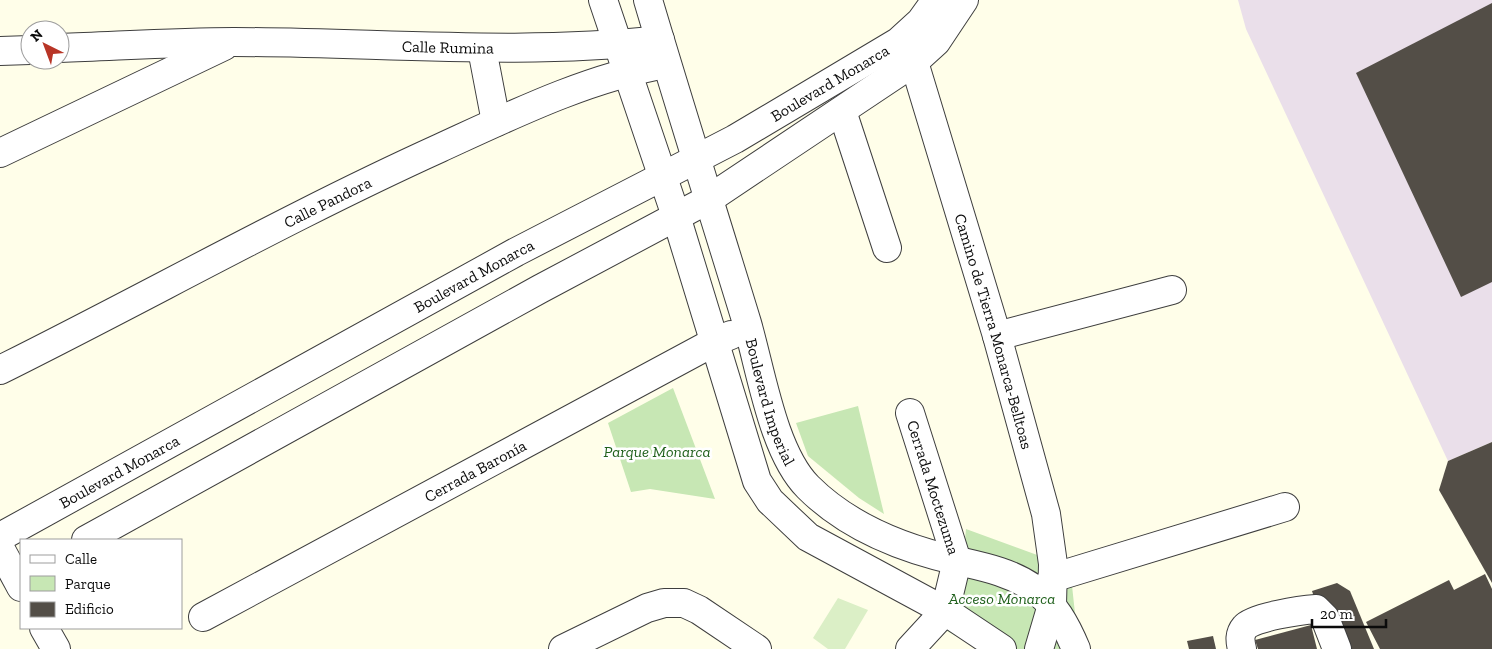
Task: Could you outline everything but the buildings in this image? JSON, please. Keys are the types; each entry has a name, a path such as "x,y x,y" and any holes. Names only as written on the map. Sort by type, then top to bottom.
{"street":[{"path":"603,0 676,216 757,481 770,501 808,537 945,611 1002,649"},
{"name":"Boulevard Imperial","path":"648,0 785,453 797,474 808,487 839,512 871,532 894,542 957,561 978,565 1020,580 1034,588 1052,605 1076,649"},
{"name":"Boulevard Monarca","path":"88,539 709,199 914,62 936,42 964,0"},
{"name":"Boulevard Monarca","path":"0,537 271,386 662,176 735,139 898,42 922,21 935,1"},
{"name":"Calle Rumina","path":"70,48 233,42 482,49 617,45 663,52"},
{"name":"Calle Rumina","path":"0,153 233,42"},
{"path":"482,49 496,122"},
{"path":"0,51 20,50"},
{"name":"Calle Pandora","path":"0,370 342,193 496,122 626,71 663,52"},
{"name":"Camino de Tierra Monarca-Belltoas","path":"914,62 997,336 1046,514 1052,578 1052,605"},
{"path":"842,111 887,248"},
{"path":"997,336 1172,290"},
{"name":"Cerrada Baronía","path":"203,617 714,342 748,328"},
{"name":"Cerrada Moctezuma","path":"910,412 957,561"},
{"path":"1052,578 1285,507"},
{"path":"0,548 15,582"},
{"path":"910,649 945,611 957,561"},
{"path":"563,649 647,608 664,603 684,603 699,610 757,649"},
{"path":"1039,649 1052,605"},
{"path":"1242,649 1241,633 1249,623 1316,609 1325,618 1337,649"},
{"path":"45,629 56,649"}],"shaded area":[{"path":"1238,0 1492,0 1492,442 1448,461 1246,29"}],"green space":[{"name":"Parque Monarca","path":"673,388 715,499 650,489 631,492 608,423"},
{"path":"858,406 884,514 859,498 808,456 796,423"},
{"name":"Acceso Monarca","path":"966,529 1070,567 1077,632 1069,649 979,649 931,622 963,560"},
{"path":"838,598 868,610 845,649 828,649 813,638"}]}
